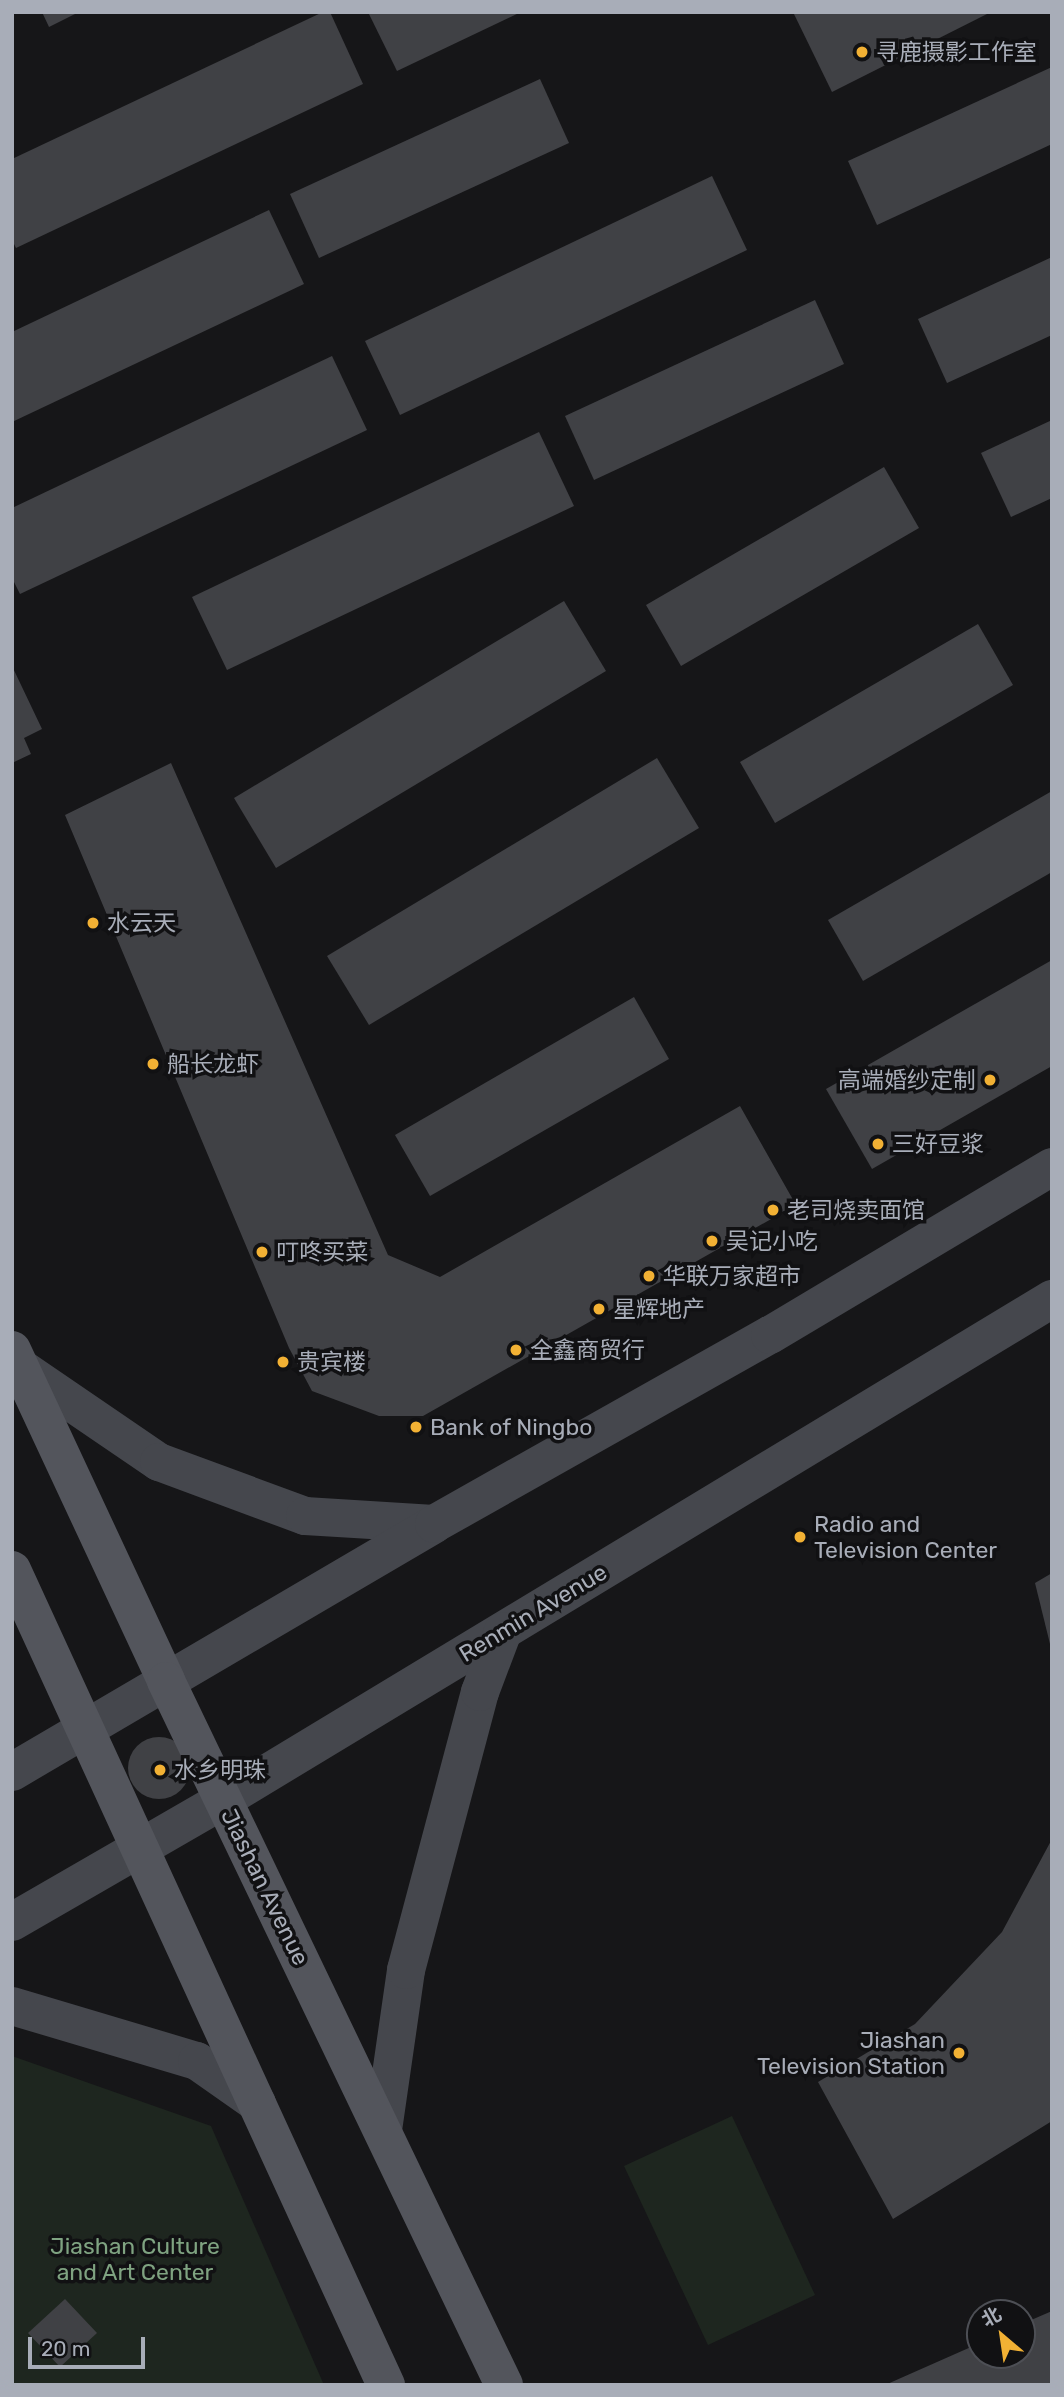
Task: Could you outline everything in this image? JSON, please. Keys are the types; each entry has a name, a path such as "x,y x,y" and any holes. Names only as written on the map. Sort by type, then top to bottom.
{"main road":[{"path":"12,1772 434,1524 770,1335 1052,1167"},
{"name":"Renmin Avenue","path":"12,1922 223,1800 1052,1299"},
{"path":"16,1359 159,1462 305,1516 434,1524"},
{"name":"Jiashan Avenue","path":"16,1359 166,1681 503,2385"},
{"path":"12,1570 386,2385"},
{"path":"383,2130 406,1970 481,1692 503,1631"},
{"path":"12,2006 197,2061 257,2103"}],"green space":[{"name":"Jiashan Culture and Art Center","path":"12,2056 211,2126 324,2385 12,2385"},
{"path":"732,2116 815,2295 708,2345 624,2166"}],"building":[{"path":"42,12 79,12 49,27"},
{"path":"323,12 330,12 363,84 16,248 12,240 12,159"},
{"path":"368,12 521,12 397,71"},
{"name":"寻鹿摄影工作室","path":"793,12 991,12 832,92"},
{"path":"1052,67 1052,144 877,225 848,161"},
{"path":"540,79 569,143 319,258 290,194"},
{"path":"712,176 747,250 400,415 365,341"},
{"path":"269,210 304,284 12,422 12,332"},
{"path":"1052,257 1052,335 947,383 918,319"},
{"path":"815,300 844,364 594,480 565,416"},
{"path":"332,356 367,430 20,594 12,578 12,508"},
{"path":"1052,420 1052,498 1011,517 981,453"},
{"path":"539,432 574,506 227,670 192,597"},
{"path":"884,467 919,528 681,666 646,605"},
{"path":"564,601 606,671 276,868 234,798"},
{"path":"978,624 1013,685 775,823 740,762"},
{"path":"12,666 42,729 24,738 31,754 12,763"},
{"path":"657,758 699,828 369,1025 327,956"},
{"path":"171,763 388,1255 440,1277 740,1106 796,1205 423,1416 379,1416 312,1391 289,1348 65,815"},
{"path":"1052,791 1052,872 863,981 828,920"},
{"path":"1052,960 1052,1066 872,1169 826,1089"},
{"path":"634,997 669,1059 430,1196 395,1135"},
{"path":"1052,1573 1052,1648 1051,1648 1035,1583"},
{"name":"水乡明珠","path":"153,1737 165,1737 181,1746 188,1756 188,1780 181,1790 165,1799 153,1799 142,1794 133,1785 128,1774 128,1762 133,1751 142,1742"},
{"name":"Jiashan Television Station","path":"1052,1839 1052,2121 893,2219 818,2082 915,2024 1002,1932"},
{"path":"65,2299 97,2333 60,2367 28,2333"},
{"path":"1052,2311 1052,2385 885,2385 966,2349 966,2369 1036,2369 1036,2318"}],"place":[{"name":"寻鹿摄影工作室","path":"862,52"},
{"name":"水云天","path":"93,923"},
{"name":"船长龙虾","path":"153,1064"},
{"name":"高端婚纱定制","path":"990,1080"},
{"name":"三好豆浆","path":"878,1144"},
{"name":"老司烧卖面馆","path":"773,1210"},
{"name":"吴记小吃","path":"712,1241"},
{"name":"叮咚买菜","path":"262,1252"},
{"name":"华联万家超市","path":"649,1276"},
{"name":"星辉地产","path":"599,1309"},
{"name":"全鑫商贸行","path":"516,1350"},
{"name":"贵宾楼","path":"283,1362"},
{"name":"Bank of Ningbo","path":"416,1427"},
{"name":"Radio and Television Center","path":"800,1537"},
{"name":"水乡明珠","path":"160,1770"},
{"name":"Jiashan Television Station","path":"959,2053"}]}
